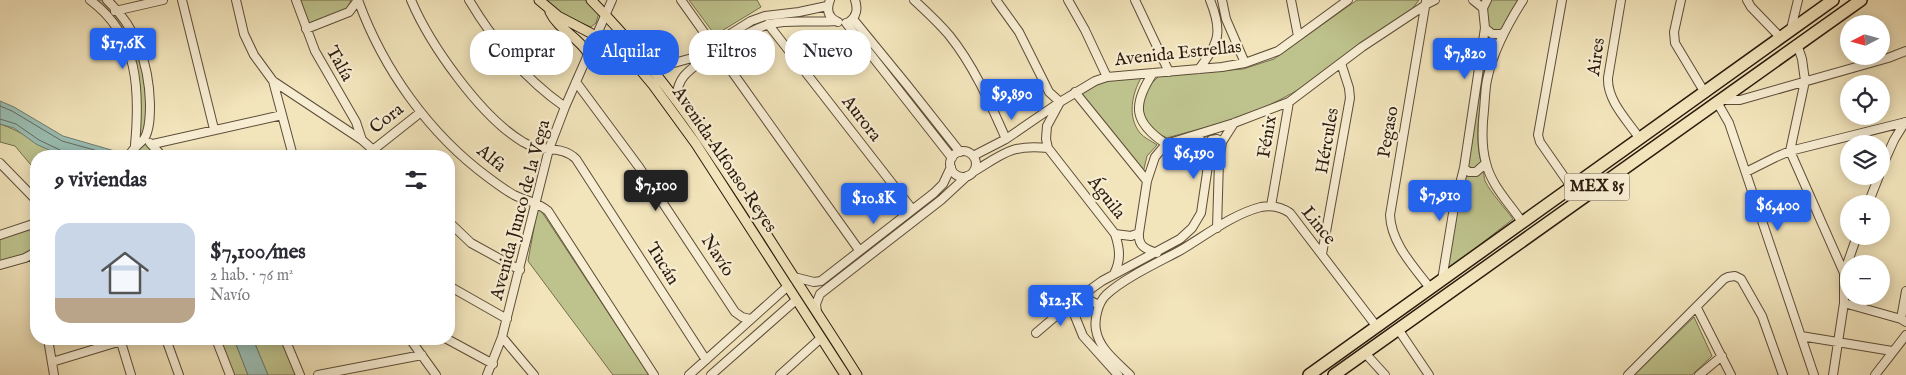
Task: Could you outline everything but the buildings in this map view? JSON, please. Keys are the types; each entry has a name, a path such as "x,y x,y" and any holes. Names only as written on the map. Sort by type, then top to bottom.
{"highway":[{"name":"MEX 85","path":"1309,375 1833,0"},
{"name":"MEX 85","path":"1334,375 1861,0"}],"main road":[{"name":"Avenida Alfonso Reyes","path":"539,0 548,9 587,30"},
{"name":"Avenida Alfonso Reyes","path":"592,0 619,30"},
{"path":"548,9 554,20 583,45"},
{"name":"Avenida Alfonso Reyes","path":"645,75 696,144 844,375"},
{"name":"Avenida Alfonso Reyes","path":"659,75 676,97 857,375"}],"street":[{"path":"90,0 106,14 118,30 129,52 136,73 140,136"},
{"path":"107,0 118,10 130,27 141,49 147,73 150,114 133,150"},
{"path":"106,14 163,0"},
{"path":"182,0 214,129"},
{"path":"236,0 244,34 254,55 273,81 362,140 373,150"},
{"name":"Talía","path":"296,0 315,51 356,122 362,140"},
{"path":"306,29 349,12 358,0"},
{"name":"Alfa","path":"358,0 377,45 421,112 459,152 487,176 514,194 535,202 548,212 654,375"},
{"name":"Tucán","path":"411,0 423,25 445,60 483,106 522,142 537,148 563,150 570,153 576,159 618,221 706,360"},
{"path":"469,0 494,39 515,64 539,87 565,107"},
{"name":"Avenida Junco de la Vega","path":"598,30 613,0"},
{"path":"681,0 702,30"},
{"path":"755,30 768,24 782,22 819,23 849,21 857,13 858,6 855,0"},
{"path":"914,0 935,19 961,51 982,87 1006,139"},
{"path":"996,0 1022,37 1049,92 1060,102"},
{"path":"1068,0 1085,30 1107,77"},
{"path":"1135,0 1168,72"},
{"path":"1199,70 1211,54 1218,36 1210,0"},
{"path":"1222,0 1226,19 1245,63"},
{"path":"1291,0 1298,36"},
{"name":"Avenida Estrellas","path":"973,156 1006,139 1075,92 1095,81 1107,77 1199,70 1245,63 1278,51 1348,0"},
{"path":"1156,253 1144,248 1139,241 1139,233 1147,182 1155,157 1166,144 1234,123 1289,102 1426,2 1435,0"},
{"path":"1442,280 1454,207 1464,168 1485,28 1485,4 1473,0"},
{"path":"1522,222 1500,190 1486,163 1482,132 1487,80 1494,55 1523,0"},
{"path":"1562,0 1538,135 1540,142 1572,188"},
{"name":"Aires","path":"1621,0 1608,88 1612,98 1640,139"},
{"path":"1681,0 1674,32 1675,42 1705,93"},
{"path":"1747,0 1751,7 1780,37"},
{"path":"1791,29 1798,0"},
{"name":"Pegaso","path":"1426,2 1390,224 1395,238 1430,288"},
{"path":"739,30 751,21 765,16 798,12 828,3 830,18 835,22"},
{"path":"849,21 907,84 960,152"},
{"path":"794,277 814,282 821,281 939,189 951,167 952,158 849,21"},
{"name":"Aurora","path":"768,24 912,209"},
{"path":"1485,28 1492,34 1502,34 1505,31"},
{"path":"1797,44 1806,81 1790,152 1840,268"},
{"path":"1814,375 1729,123 1718,101 1740,100 1888,58 1906,50"},
{"name":"Hércules","path":"1322,254 1350,98 1349,88 1341,64"},
{"name":"Avenida Junco de la Vega","path":"488,375 507,319 549,149 583,65"},
{"path":"676,97 677,89 689,72"},
{"path":"1153,73 1140,94 1138,110 1140,118 1148,130 1166,144"},
{"path":"734,75 859,250"},
{"path":"273,81 291,150"},
{"name":"Navío","path":"576,82 639,167 735,312 742,317 750,319"},
{"path":"1075,92 1147,182"},
{"name":"Avenida Estrellas","path":"1048,148 1046,140 1048,126 1060,102"},
{"name":"Fénix","path":"1271,206 1289,102"},
{"name":"Cora","path":"373,150 421,112"},
{"path":"153,144 282,115"},
{"path":"1746,172 1776,156 1905,122"},
{"path":"1890,149 1905,122"},
{"path":"1218,228 1218,169 1222,142 1234,123"},
{"path":"140,136 153,144 158,150"},
{"path":"1193,136 1201,139 1208,145"},
{"path":"1036,333 1070,304 1114,274 1180,239 1196,222 1201,213 1209,160 1208,145 1212,140 1217,139 1222,142"},
{"path":"951,167 954,173 960,176 970,174 1013,149 1031,146 1048,148"},
{"name":"Águila","path":"1048,148 1115,234 1119,245 1120,258 1114,274"},
{"path":"817,312 816,304 820,294 941,200 976,167 973,156 967,152 960,152 952,158"},
{"path":"0,163 30,194"},
{"path":"1464,168 1469,172 1476,172 1486,163"},
{"path":"1202,199 1212,195 1218,199"},
{"path":"1130,375 1102,346 1096,329 1099,305 1106,295 1118,286 1218,228 1253,210 1271,206"},
{"name":"Lince","path":"1271,206 1290,213 1377,326"},
{"path":"1196,222 1200,228 1210,233"},
{"path":"0,235 30,225"},
{"path":"455,228 471,243 520,270"},
{"path":"1115,234 1131,236 1139,233"},
{"path":"0,264 30,256"},
{"path":"1628,375 1698,308 1724,280 1734,276 1741,279 1762,316 1783,375"},
{"path":"689,375 788,286"},
{"path":"455,289 507,319"},
{"path":"1851,305 1903,321 1906,291"},
{"path":"1081,296 1099,305"},
{"path":"711,375 796,300"},
{"path":"1070,304 1083,336 1118,375"},
{"path":"1833,375 1844,305"},
{"path":"764,308 771,311 774,316 773,320"},
{"path":"1698,308 1731,375"},
{"path":"1083,336 1096,329"},
{"path":"1398,329 1429,375"},
{"path":"1875,375 1906,335"},
{"path":"1800,336 1838,340 1892,351"},
{"path":"502,337 534,375"},
{"path":"780,375 821,338"},
{"path":"455,343 493,364"},
{"path":"49,345 54,375"},
{"path":"52,362 104,345"},
{"path":"124,345 131,375"},
{"path":"168,345 179,375"},
{"path":"218,345 230,375"},
{"path":"287,345 300,375"},
{"path":"414,345 436,375"},
{"path":"1365,353 1385,375"},
{"path":"318,375 422,355"},
{"path":"1699,375 1722,356"}],"green space":[{"path":"90,0 107,0 130,27 150,94 144,138 156,150 135,150 143,138 136,135 138,94 118,30"},
{"path":"299,0 351,0 347,10 307,25"},
{"path":"544,0 587,0 599,13 596,23 591,27 552,10"},
{"path":"689,0 757,0 761,7 723,30 711,30"},
{"path":"1357,0 1419,0 1412,9 1373,39 1313,81 1248,114 1167,138 1153,131 1142,117 1141,99 1148,87 1160,75 1243,69 1274,59"},
{"path":"1489,0 1522,0 1499,33 1486,28 1486,6"},
{"path":"1488,37 1492,39 1500,38 1481,103 1478,136 1479,153 1485,181 1513,219 1446,271 1455,208"},
{"path":"1141,78 1133,98 1133,120 1142,135 1157,145 1147,156 1143,173 1080,95 1104,81"},
{"path":"0,124 51,150 30,150 30,164 15,146 0,142"},
{"path":"538,206 649,375 613,375 528,261"},
{"path":"30,227 30,254 0,264 0,237"},
{"path":"1694,317 1712,356 1692,375 1634,375"},
{"path":"219,345 236,345 248,375 231,375"},
{"path":"256,345 288,345 300,375 268,375"}],"water":[{"path":"0,101 14,107 63,136 111,150 49,150 36,144 14,128 0,124"},
{"path":"236,345 256,345 268,375 248,375"}]}
